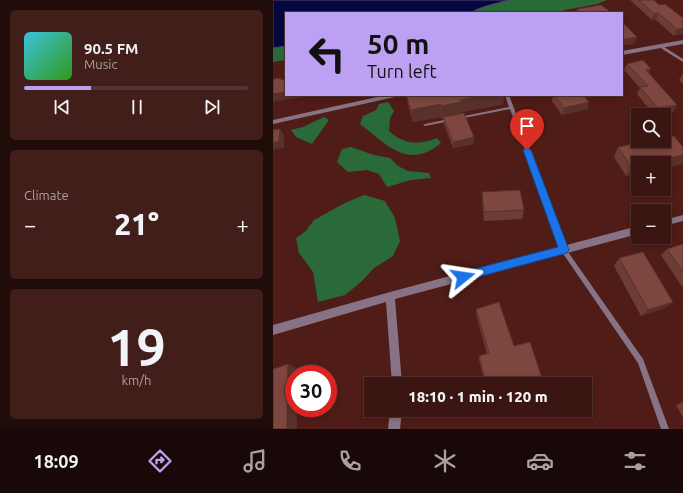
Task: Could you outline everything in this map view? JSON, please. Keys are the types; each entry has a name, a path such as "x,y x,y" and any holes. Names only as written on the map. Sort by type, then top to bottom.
{"street":[{"path":"623,53 683,42"},
{"path":"273,122 390,96"},
{"path":"671,221 683,218"},
{"path":"273,330 390,296 631,232"},
{"path":"390,296 396,377"},
{"path":"394,429 395,417"}],"lane":[{"path":"660,46 683,61"},
{"path":"507,96 564,250 641,361 665,429"},
{"path":"425,125 511,108"}],"green space":[{"path":"507,0 607,0 597,4 559,12 471,12 475,8"},
{"path":"285,46 285,60 273,62 273,48"},
{"path":"388,102 394,111 390,118 389,131 395,136 406,141 418,143 437,138 441,143 429,151 418,155 408,155 398,152 360,124 363,116 376,110 379,104"},
{"path":"324,117 329,120 312,144 296,137 291,130 303,127"},
{"path":"351,147 374,155 390,158 398,166 408,171 429,173 431,178 411,180 387,187 379,174 367,170 348,172 337,162 342,149"},
{"path":"364,195 385,201 395,218 400,241 393,256 374,268 361,282 345,295 318,302 313,272 299,253 296,238 306,231 314,220 345,203"}],"shaded area":[{"path":"273,0 509,0 483,7 472,12 285,12 285,46 273,48"}],"building":[{"path":"639,0 654,0 659,5 665,4 683,18 683,28 677,29 658,13 654,14"},
{"path":"601,5 611,12 579,12 577,9"},
{"path":"623,23 637,37 623,40"},
{"path":"643,60 651,69 646,70 677,105 658,108 640,87 648,86 627,64"},
{"path":"273,79 285,79 285,92 273,94"},
{"path":"406,96 480,96 460,100 461,102 441,106 440,104 411,110"},
{"path":"555,96 584,96 589,102 564,108"},
{"path":"464,113 474,137 453,142 443,117"},
{"path":"280,129 279,141 273,143 273,130"},
{"path":"674,136 683,147 683,155 671,158 671,156 631,156 631,167 618,147 631,144 631,148 671,148 671,137"},
{"path":"520,190 524,210 484,212 482,192"},
{"path":"683,244 683,272 667,249"},
{"path":"643,252 673,302 648,310 619,258"},
{"path":"499,302 514,346 530,342 542,377 484,377 479,356 489,353 476,309"},
{"path":"285,365 285,417 287,417 287,429 273,429 273,369"}],"route":[{"path":"463,277 564,250 527,150"}]}
